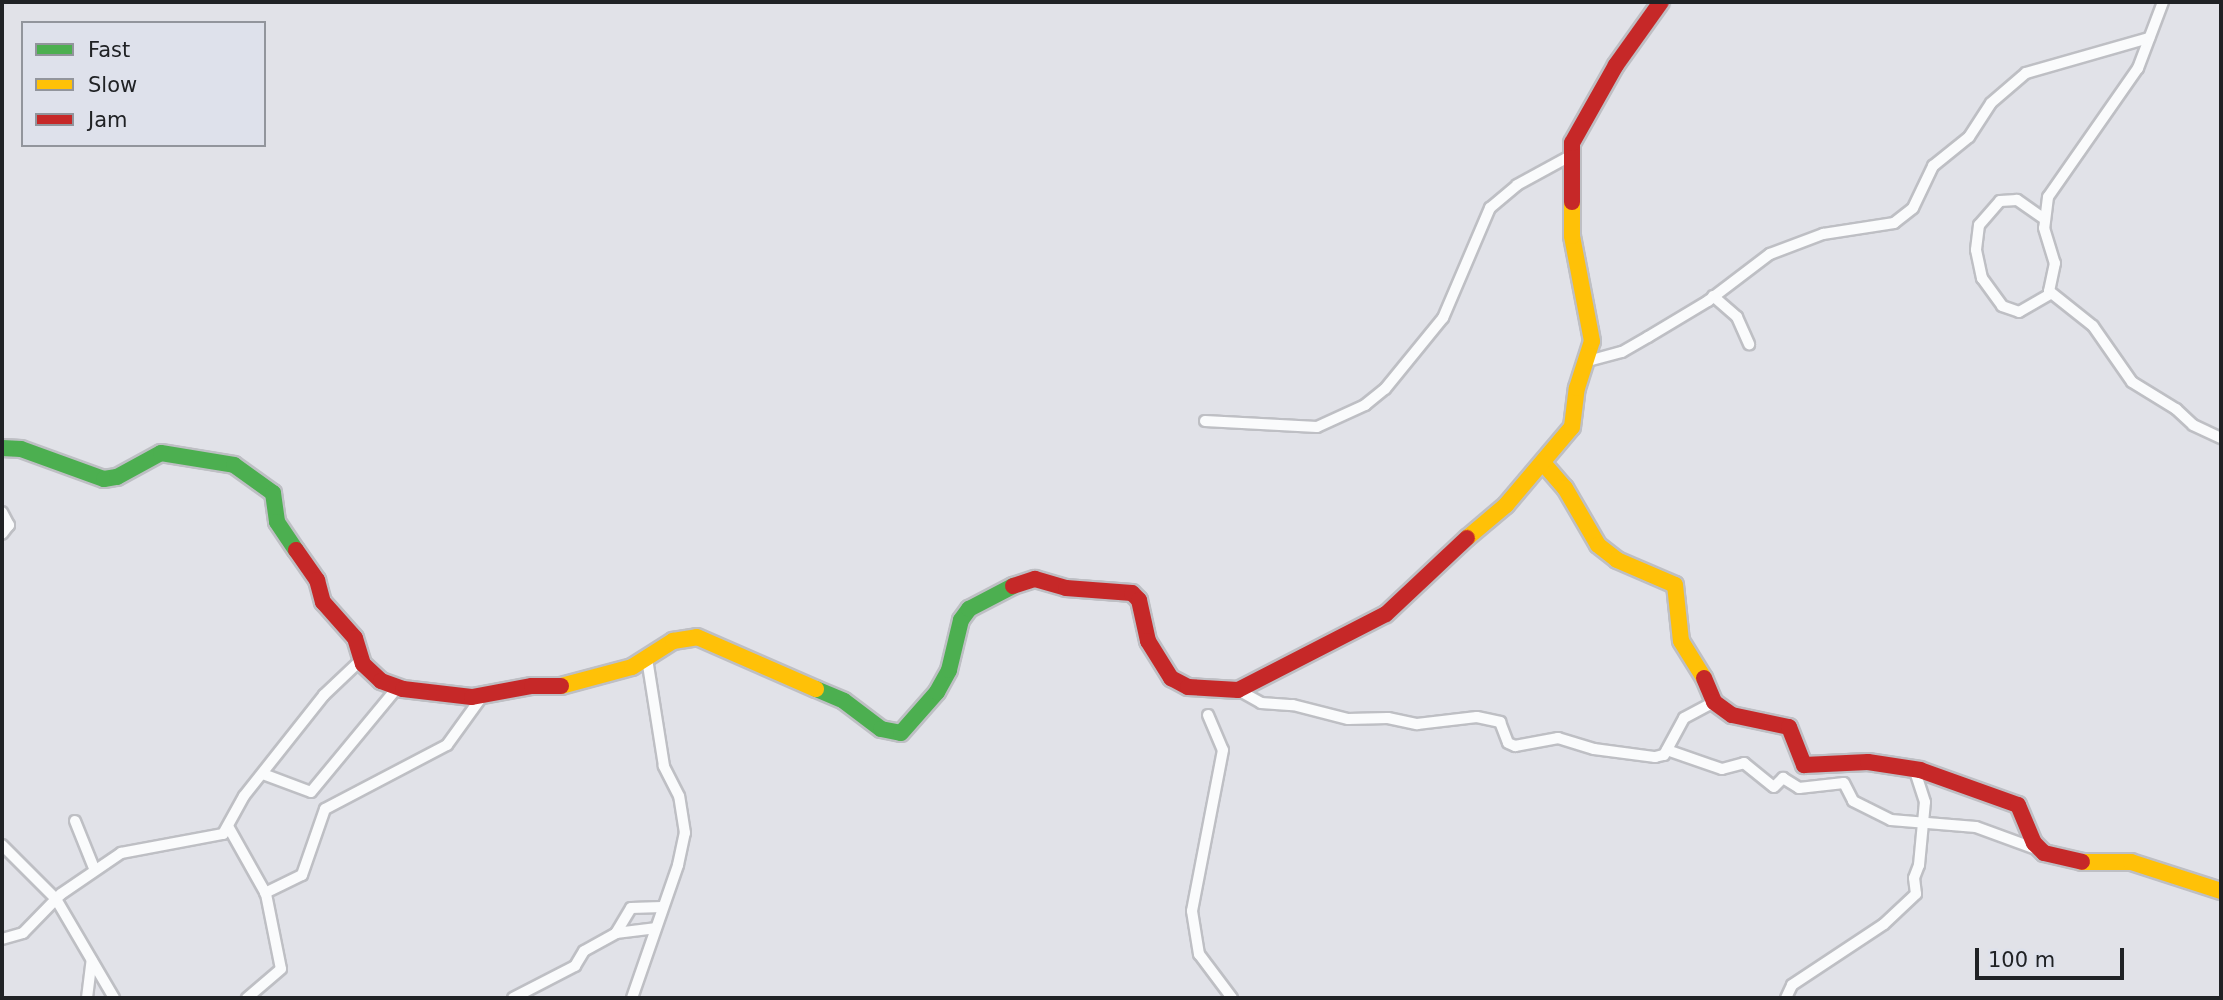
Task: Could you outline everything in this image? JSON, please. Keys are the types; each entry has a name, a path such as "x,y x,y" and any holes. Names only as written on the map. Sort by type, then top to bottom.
{"street":[{"path":"1238,690 1386,614 1427,571 1506,505 1544,464 1573,427 1577,388 1588,361 1591,330 1574,254 1570,156 1573,143 1616,65 1661,2"},
{"path":"2050,294 2055,263 2043,218 2048,197 2125,90 2163,2"},
{"path":"1588,361 1622,352 1713,296 1770,254 1823,234 1883,226 1906,215 1933,166 1969,137 1996,97 2032,69 2112,52 2149,38"},
{"path":"1205,421 1317,427 1365,405 1385,389 1443,318 1490,208 1517,185 1570,156"},
{"path":"2043,218 2017,200 2000,201 1979,225 1976,250 1982,278 2002,306 2019,312 2050,294"},
{"path":"2050,294 2093,326 2132,382 2176,409 2193,425 2221,438"},
{"path":"1713,296 1737,317 1749,344"},
{"path":"2,448 21,449 104,479 117,477 161,453 234,465 273,493 277,522 317,580 323,602 355,638 361,660 369,672 398,687 483,695 532,686 572,686 647,659 673,641 706,639 844,701 881,729 901,733 937,692 948,670 961,620 969,609 993,593 1035,579 1066,588 1132,593 1139,600 1148,641 1171,678 1188,687 1238,690 1261,703 1293,705 1348,719 1388,718 1417,724 1478,717 1500,722 1508,743 1515,746 1558,738 1594,749 1645,756 1664,755 1684,718 1714,702"},
{"path":"1544,464 1565,488 1598,545 1617,560 1675,585 1681,640 1700,669 1714,702 1739,717 1789,727 1804,765 1811,768 1868,762 1913,768 2018,805 2039,850"},
{"path":"2,512 9,525 2,534"},
{"path":"632,998 683,849 683,809 664,766 647,659"},
{"path":"2,939 23,933 56,899 94,868 121,853 161,843 217,836 229,828 244,796 324,695 361,660"},
{"path":"263,774 311,792 398,687"},
{"path":"265,893 302,875 325,809 447,744 483,695"},
{"path":"1208,715 1223,750 1192,911 1199,954 1232,998"},
{"path":"1667,750 1723,769 1747,764 1758,778 1774,787 1783,778 1795,787 1844,783 1853,801 1883,817 1976,827 2075,862 2131,862 2221,891"},
{"path":"1786,998 1792,985 1909,904 1917,891 1914,878 1925,802 1913,768"},
{"path":"75,821 94,868"},
{"path":"229,828 265,893 281,969 247,998"},
{"path":"2,845 56,899 114,998"},
{"path":"616,933 631,908 662,907"},
{"path":"513,998 570,970 584,951 616,933 655,928"},
{"path":"87,998 92,960"}],"traffic: fast":[{"path":"2,448 21,449 104,479 117,477 161,453 234,465 273,493 277,522 296,550"},
{"path":"816,689 844,701 881,729 901,733 937,692 949,670 961,620 969,609 1013,586"}],"traffic: slow":[{"path":"1467,538 1506,505 1572,427 1577,388 1592,341 1572,236 1572,202"},
{"path":"1544,464 1565,488 1598,545 1617,560 1675,585 1681,641 1704,678"},
{"path":"561,686 632,667 673,641 697,637 816,689"},
{"path":"2082,862 2131,862 2221,891"}],"traffic: jam":[{"path":"1572,202 1572,143 1616,65 1661,2"},
{"path":"1013,586 1035,579 1066,588 1132,593 1139,600 1148,641 1171,678 1188,687 1238,690 1386,614 1467,538"},
{"path":"296,550 317,580 323,602 355,638 363,664 381,681 403,689 472,697 532,686 561,686"},
{"path":"1704,678 1714,702 1732,715 1789,727 1804,765 1868,762 1920,770 2018,805 2034,843 2044,853 2082,862"}]}
